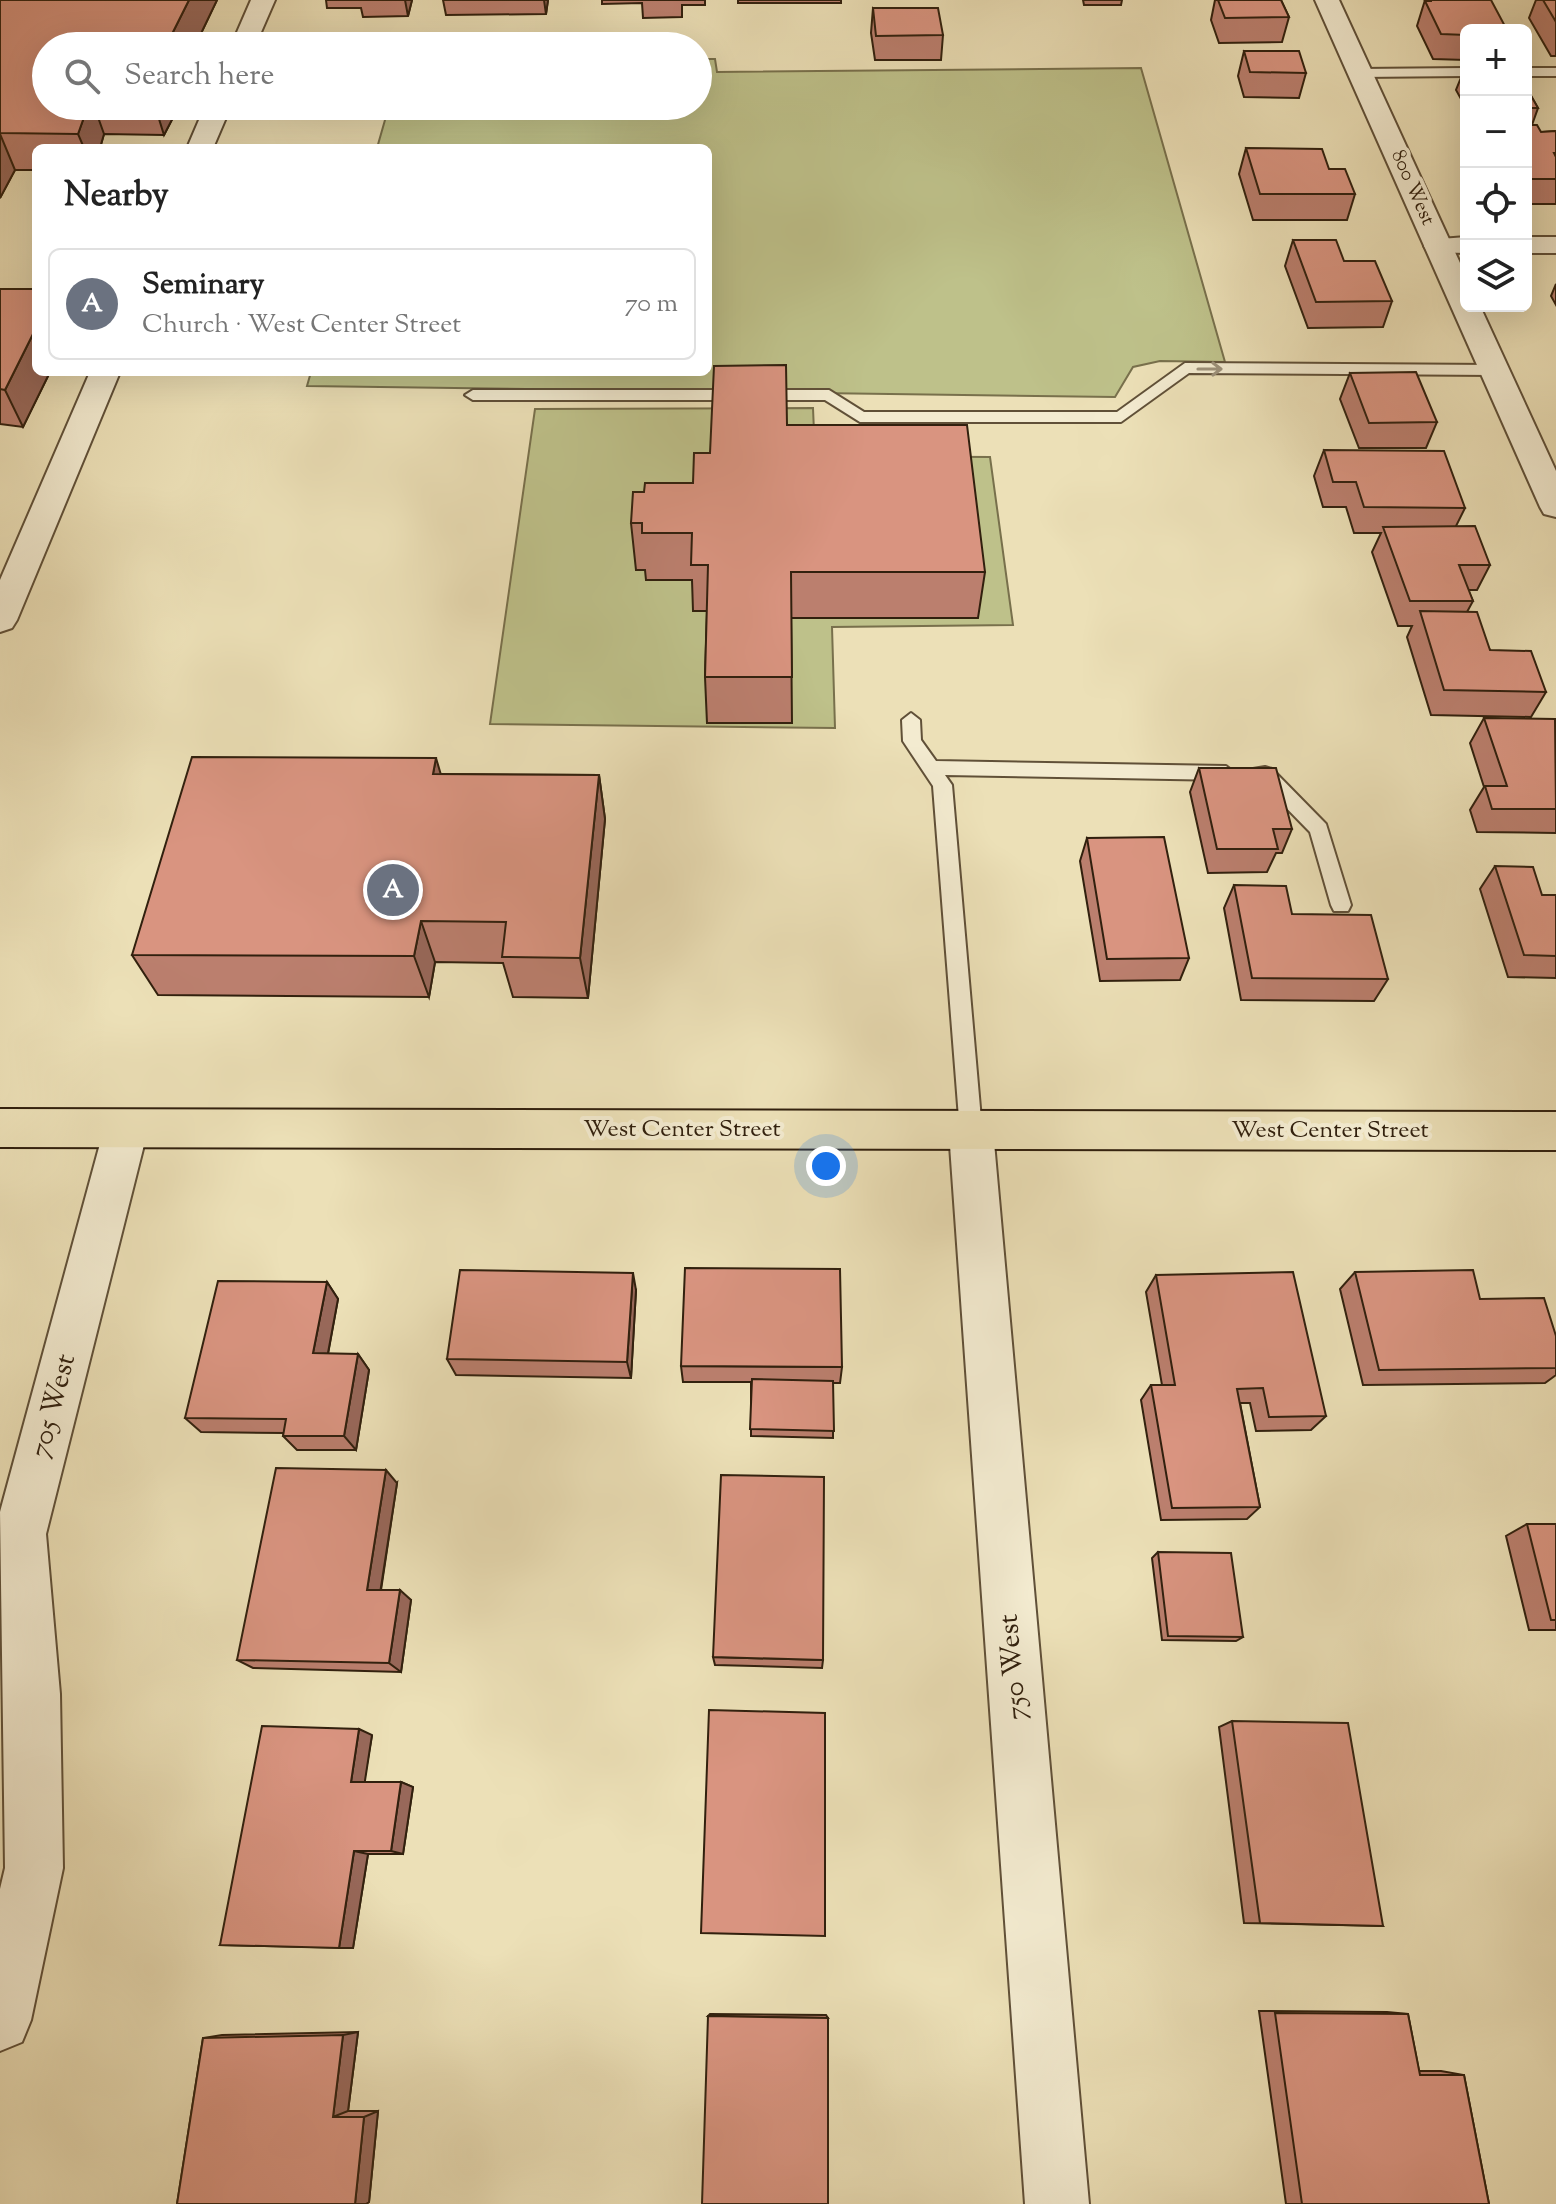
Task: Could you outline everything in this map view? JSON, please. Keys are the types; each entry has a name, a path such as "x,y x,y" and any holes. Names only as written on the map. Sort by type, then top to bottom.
{"main road":[{"name":"West Center Street","path":"0,1128 1556,1131"}],"street":[{"path":"249,32 263,0"},
{"name":"800 West","path":"1327,0 1360,73 1452,246 1494,370 1556,507"},
{"path":"202,144 212,120"},
{"path":"1532,245 1556,245"},
{"path":"0,620 103,376"},
{"name":"705 West","path":"0,2020 32,1694 20,1534 126,1129"},
{"name":"750 West","path":"971,1131 1057,2204"}],"lane":[{"path":"1360,73 1460,72"},
{"path":"1532,72 1556,72"},
{"path":"473,395 829,395 860,417 1121,417 1185,368 1494,370"},
{"path":"911,720 912,741 942,785 971,1131"},
{"path":"931,768 1265,774 1319,829 1341,905"}],"green space":[{"path":"712,59 715,59 717,72 1141,68 1225,362 1160,361 1133,367 1115,397 307,386 310,376 712,376 712,144 378,144 385,120 712,120"},
{"path":"813,408 815,456 990,457 1013,625 832,627 835,728 490,724 535,409"}],"building":[{"path":"0,0 189,0 173,32 32,32 32,120 83,120 78,134 0,133"},
{"path":"1218,0 1281,0 1289,17 1225,18"},
{"path":"1491,0 1504,24 1460,24 1460,35 1441,34 1425,1"},
{"path":"1543,0 1556,0 1556,22"},
{"path":"873,8 938,8 943,35 876,36"},
{"path":"1244,51 1299,51 1306,73 1250,72"},
{"path":"1532,125 1537,125 1541,132 1556,131 1556,179 1532,179"},
{"path":"1246,148 1322,149 1329,169 1345,169 1355,194 1260,194"},
{"path":"1293,240 1336,240 1344,261 1375,261 1392,301 1316,302"},
{"path":"0,289 32,289 32,336 5,390 0,389"},
{"path":"786,365 787,425 967,425 985,572 791,572 792,677 705,677 708,565 691,565 692,533 642,533 642,523 631,523 633,492 644,492 645,483 693,483 694,453 710,453 714,366"},
{"path":"1416,372 1437,422 1369,423 1350,373"},
{"path":"1324,450 1444,451 1465,508 1364,507 1356,482 1333,482"},
{"path":"1475,526 1490,565 1459,565 1473,601 1410,601 1383,527"},
{"path":"1420,611 1477,612 1490,650 1531,651 1546,692 1444,690"},
{"path":"1484,718 1555,719 1556,809 1492,809 1485,786 1507,786"},
{"path":"192,757 436,758 433,774 599,775 580,958 502,957 506,922 421,921 414,956 132,955"},
{"path":"1199,768 1276,768 1292,829 1273,829 1278,849 1217,849"},
{"path":"1164,837 1189,958 1107,959 1087,838"},
{"path":"1495,866 1533,867 1542,895 1556,895 1556,956 1524,955"},
{"path":"1234,885 1286,886 1292,914 1371,915 1388,979 1252,978"},
{"path":"685,1268 840,1269 842,1367 681,1366"},
{"path":"460,1270 633,1273 627,1362 447,1359"},
{"path":"1473,1270 1480,1299 1544,1298 1556,1336 1556,1368 1379,1370 1355,1272"},
{"path":"1293,1272 1326,1416 1269,1417 1263,1388 1237,1389 1260,1507 1172,1508 1151,1385 1175,1385 1156,1275"},
{"path":"218,1281 327,1282 313,1353 358,1354 344,1436 283,1436 286,1419 185,1418"},
{"path":"752,1379 833,1381 834,1431 750,1429"},
{"path":"276,1468 386,1470 367,1590 400,1590 389,1663 237,1660"},
{"path":"721,1475 824,1477 823,1660 713,1657"},
{"path":"1527,1524 1556,1524 1556,1620 1551,1620"},
{"path":"1158,1552 1231,1553 1243,1637 1168,1636"},
{"path":"709,1710 825,1713 825,1936 701,1933"},
{"path":"1232,1721 1348,1723 1383,1926 1260,1923"},
{"path":"262,1726 359,1729 351,1782 401,1782 391,1851 354,1851 339,1948 220,1945"},
{"path":"1275,2013 1408,2014 1420,2075 1464,2075 1489,2204 1302,2204"},
{"path":"708,2016 828,2018 828,2204 702,2204"},
{"path":"343,2035 333,2117 364,2117 355,2204 177,2204 203,2038"}],"place":[{"name":"Seminary","path":"393,890"}]}
